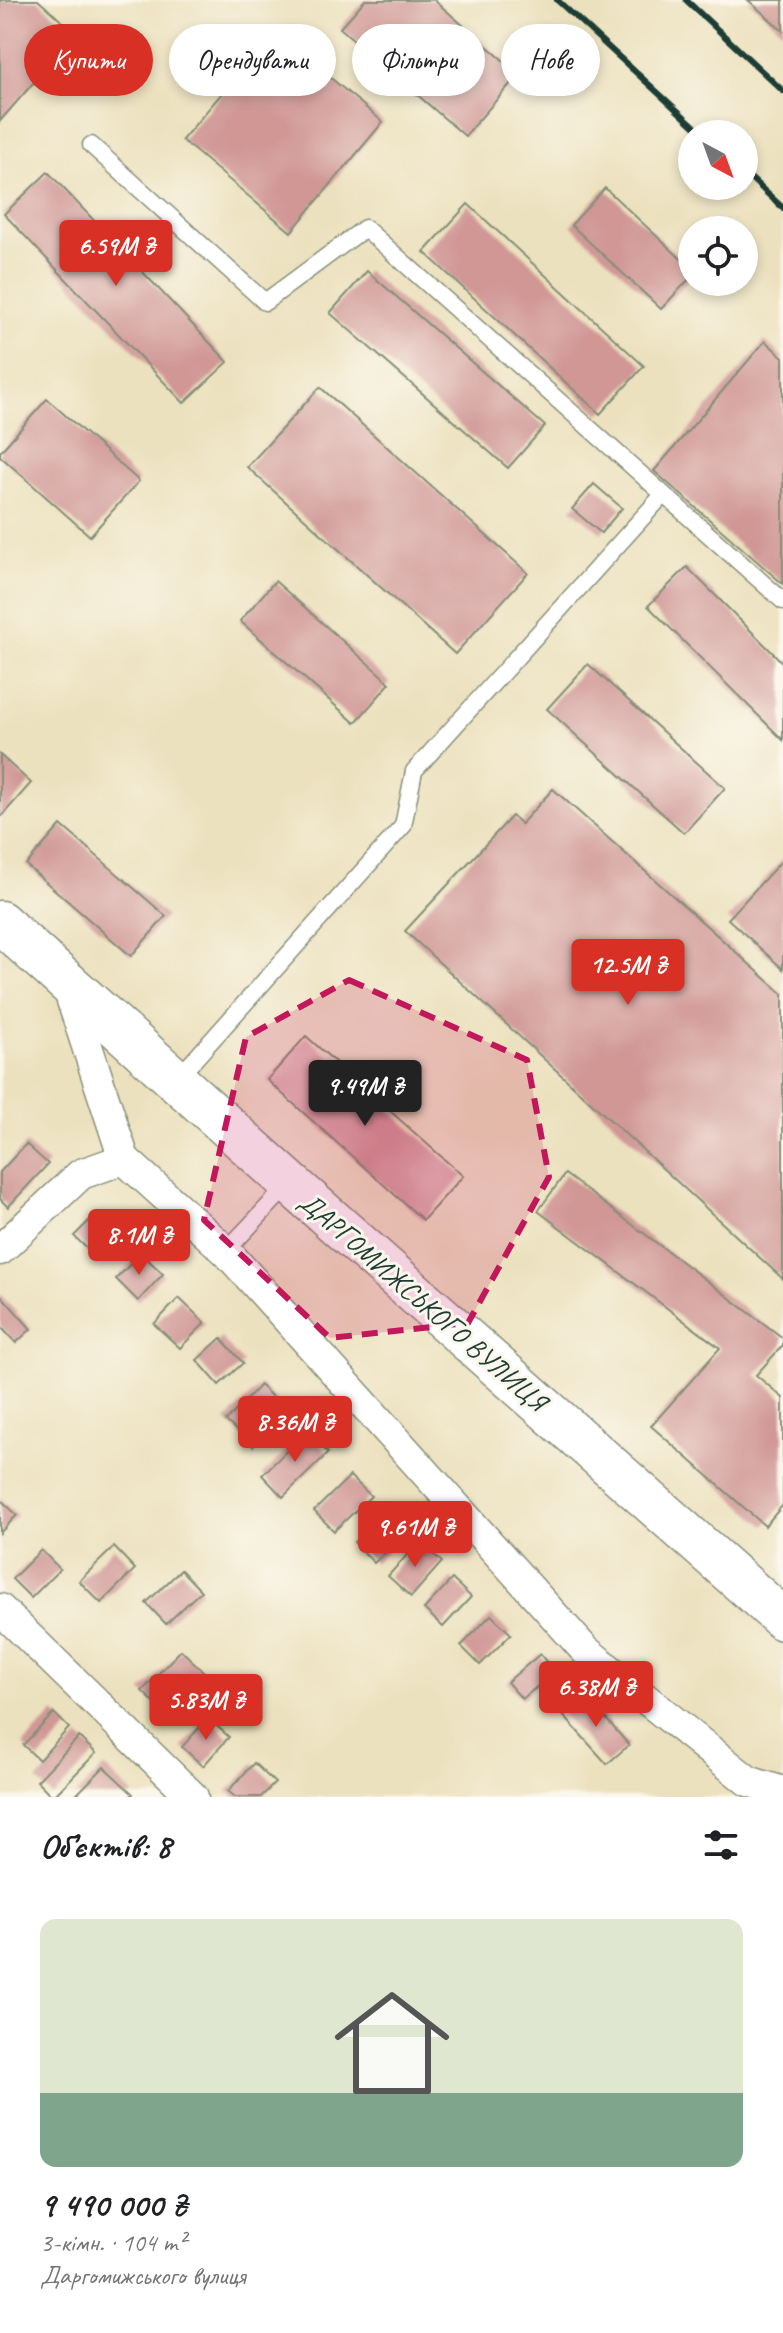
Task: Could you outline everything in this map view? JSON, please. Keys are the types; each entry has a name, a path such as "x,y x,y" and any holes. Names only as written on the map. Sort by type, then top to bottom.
{"street":[{"name":"ДАРГОМИЖСЬКОГО ВУЛИЦЯ","path":"0,922 783,1619"},
{"path":"65,980 124,1159 226,1251 585,1650 748,1781 783,1792"},
{"path":"0,1250 81,1174 124,1159"},
{"path":"0,1609 193,1797"}],"lane":[{"path":"91,145 265,302 365,228 783,601"},
{"path":"176,1080 403,826 414,771 662,496"},
{"path":"226,1251 290,1183"}],"highlighted area":[{"path":"349,980 527,1060 549,1177 468,1323 330,1338 204,1220 246,1037"}],"building":[{"path":"0,0 38,0 65,24 24,24 24,94 0,121"},
{"path":"365,0 434,0 462,24 352,24 352,38 340,28"},
{"path":"748,0 783,0 783,31"},
{"path":"485,44 501,58 501,95 465,136 419,96 485,96"},
{"path":"336,82 383,122 291,232 182,140 220,96 336,96"},
{"path":"48,172 228,362 184,403 4,214"},
{"path":"605,188 678,256 678,291 661,309 571,225"},
{"path":"468,204 644,366 600,414 424,252"},
{"path":"367,271 545,426 508,468 330,313"},
{"path":"765,341 783,357 783,584 654,471"},
{"path":"320,387 528,573 455,654 247,467"},
{"path":"47,399 139,481 90,536 0,456 0,452"},
{"path":"594,484 622,508 601,533 572,509"},
{"path":"687,567 783,663 783,740 648,606"},
{"path":"275,581 390,683 355,723 240,621"},
{"path":"588,664 725,788 684,833 547,709"},
{"path":"0,755 31,783 0,818"},
{"path":"553,789 783,994 783,1279 405,931 512,816 521,824"},
{"path":"61,825 166,916 131,956 26,865"},
{"path":"783,859 783,969 728,919"},
{"path":"306,1036 463,1176 423,1220 267,1080"},
{"path":"26,1144 48,1164 8,1207 0,1199 0,1172"},
{"path":"565,1174 783,1338 783,1345 756,1375 783,1398 783,1505 765,1526 651,1426 720,1348 538,1211"},
{"path":"96,1214 119,1236 97,1258 74,1236"},
{"path":"141,1253 163,1274 138,1301 116,1279"},
{"path":"0,1294 31,1329 16,1343 0,1326"},
{"path":"179,1298 205,1323 180,1348 154,1324"},
{"path":"221,1338 243,1363 219,1385 197,1360"},
{"path":"260,1385 287,1411 253,1446 226,1421"},
{"path":"307,1431 328,1453 283,1497 262,1475"},
{"path":"350,1476 371,1496 334,1531 314,1511"},
{"path":"0,1499 17,1515 0,1533"},
{"path":"388,1510 408,1531 374,1563 354,1542"},
{"path":"419,1542 442,1562 411,1597 388,1576"},
{"path":"114,1547 135,1569 101,1603 79,1581"},
{"path":"41,1550 60,1569 31,1598 12,1579"},
{"path":"181,1570 201,1591 166,1624 146,1603"},
{"path":"452,1579 471,1597 443,1627 424,1609"},
{"path":"491,1615 511,1634 480,1665 461,1646"},
{"path":"181,1650 205,1673 165,1713 142,1691"},
{"path":"540,1654 555,1672 522,1699 507,1682"},
{"path":"585,1695 629,1745 607,1764 562,1714"},
{"path":"54,1713 69,1728 39,1760 23,1745"},
{"path":"208,1718 229,1737 203,1766 182,1747"},
{"path":"79,1737 96,1753 53,1797 37,1781"},
{"path":"254,1763 275,1783 261,1797 235,1797 228,1791"},
{"path":"104,1767 133,1794 130,1797 78,1797 76,1795"}],"railway":[{"path":"557,0 688,120"},
{"path":"686,0 783,91"},
{"path":"758,185 783,208"}]}
